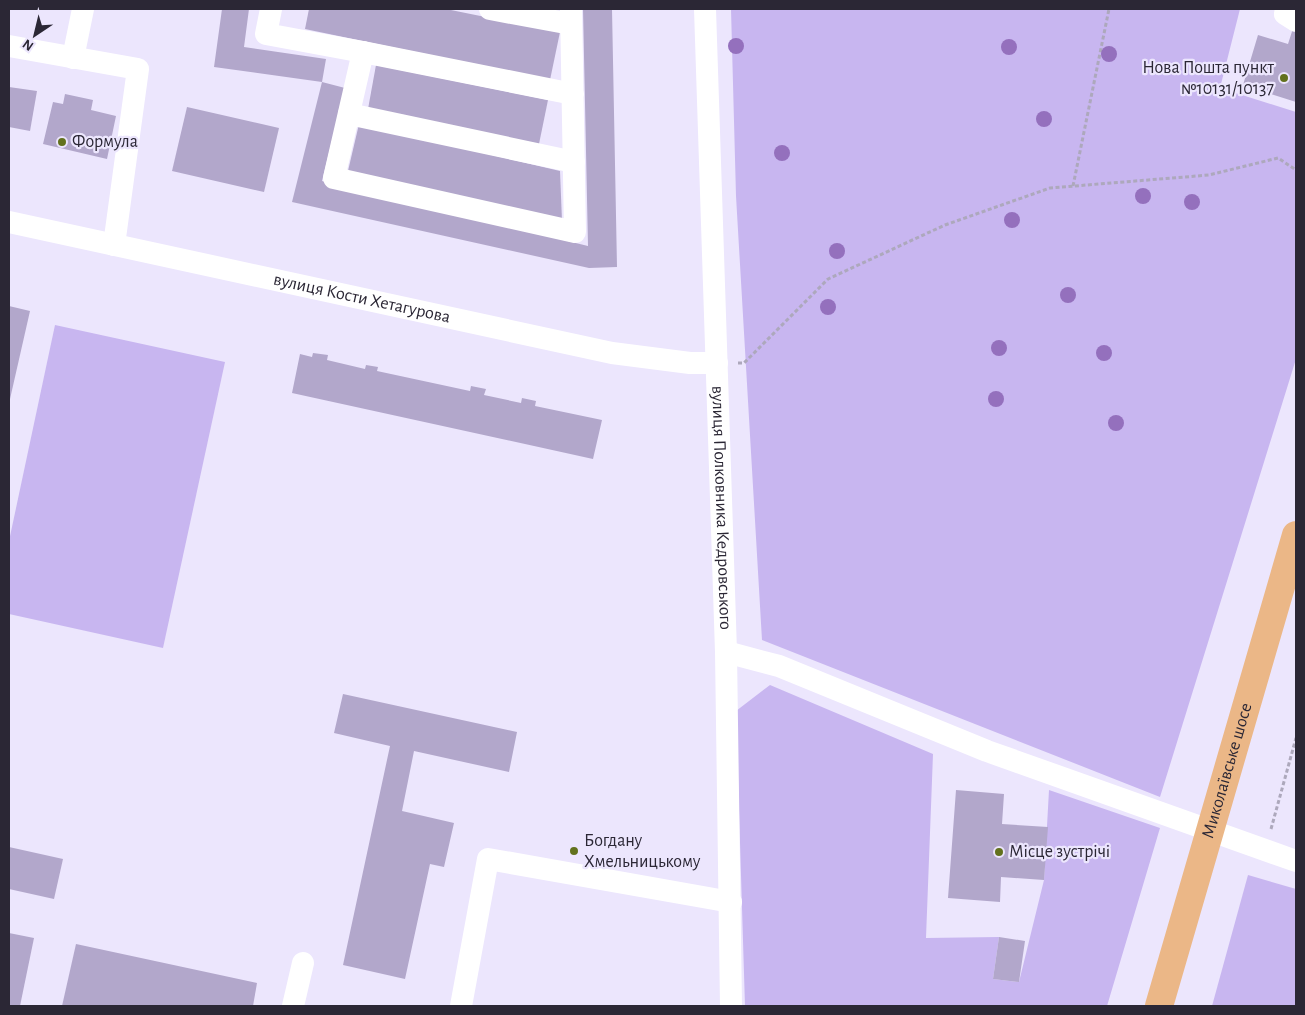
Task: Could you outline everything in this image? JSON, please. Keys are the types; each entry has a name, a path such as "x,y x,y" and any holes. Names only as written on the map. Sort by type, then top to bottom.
{"main road":[{"name":"Миколаївське шосе","path":"1159,1006 1208,832 1296,535"}],"street":[{"path":"73,58 83,9"},
{"path":"271,9 266,34 572,94"},
{"path":"363,52 334,178 575,232 571,16 490,9"},
{"name":"вулиця Полковника Кедровського","path":"705,9 726,652 731,1006"},
{"path":"1286,9 1285,14 1296,21"},
{"path":"9,46 138,69 114,245"},
{"path":"349,114 574,162"},
{"name":"вулиця Кости Хетагурова","path":"9,222 612,353 690,363 717,364"},
{"path":"726,652 779,666 987,751 1264,852 1296,861"},
{"path":"461,1006 488,859 731,902"},
{"path":"293,1006 303,963"}],"path":[{"path":"1074,186 1109,9"},
{"path":"717,364 744,363 828,279 945,225 1050,188 1209,175 1278,158 1296,170"},
{"path":"1264,852 1296,738"}],"shaded area":[{"path":"731,9 1240,9 1220,88 1296,112 1296,359 1160,797 762,640 736,196"},
{"path":"55,325 225,362 163,648 9,614 9,541"},
{"path":"770,685 933,754 926,938 999,937 993,979 1019,982 1044,880 1049,790 1160,828 1107,1006 745,1006 736,711"},
{"path":"1248,875 1296,889 1296,1006 1212,1006"}],"building":[{"path":"222,9 249,9 244,47 326,59 322,82 214,67"},
{"path":"309,9 446,9 560,32 550,80 305,29"},
{"path":"583,9 612,9 617,267 589,268 292,202 322,82 345,88 322,181 588,246"},
{"path":"1296,19 1296,102 1243,85 1258,35 1288,44"},
{"path":"376,65 548,100 539,144 368,109"},
{"path":"9,87 37,91 30,131 9,127"},
{"path":"65,94 93,100 91,110 116,116 107,159 43,144 53,102 63,104"},
{"path":"187,107 279,128 264,192 172,171"},
{"path":"359,124 560,171 562,221 348,171"},
{"path":"9,306 30,311 10,399 9,398"},
{"path":"313,353 328,355 327,360 365,369 366,365 378,367 377,371 470,391 471,386 486,389 484,395 521,403 522,398 536,401 535,406 602,420 593,459 292,393 300,354 312,357"},
{"path":"343,694 517,732 509,772 414,751 402,811 454,823 444,867 430,864 405,979 343,965 390,746 334,733"},
{"name":"Місце зустрічі","path":"956,790 1004,794 1002,824 1048,827 1044,880 1001,877 1000,902 948,898"},
{"path":"9,847 63,859 54,899 9,889"},
{"path":"9,933 34,938 20,1006 9,1006"},
{"path":"999,937 1025,941 1019,982 993,979"},
{"path":"76,944 257,983 253,1006 62,1006"}],"place":[{"name":"Нова Пошта пункт №10131/10137","path":"1284,78"},
{"name":"Формула","path":"62,142"},
{"name":"Богдану Хмельницькому","path":"574,851"},
{"name":"Місце зустрічі","path":"999,852"}]}
